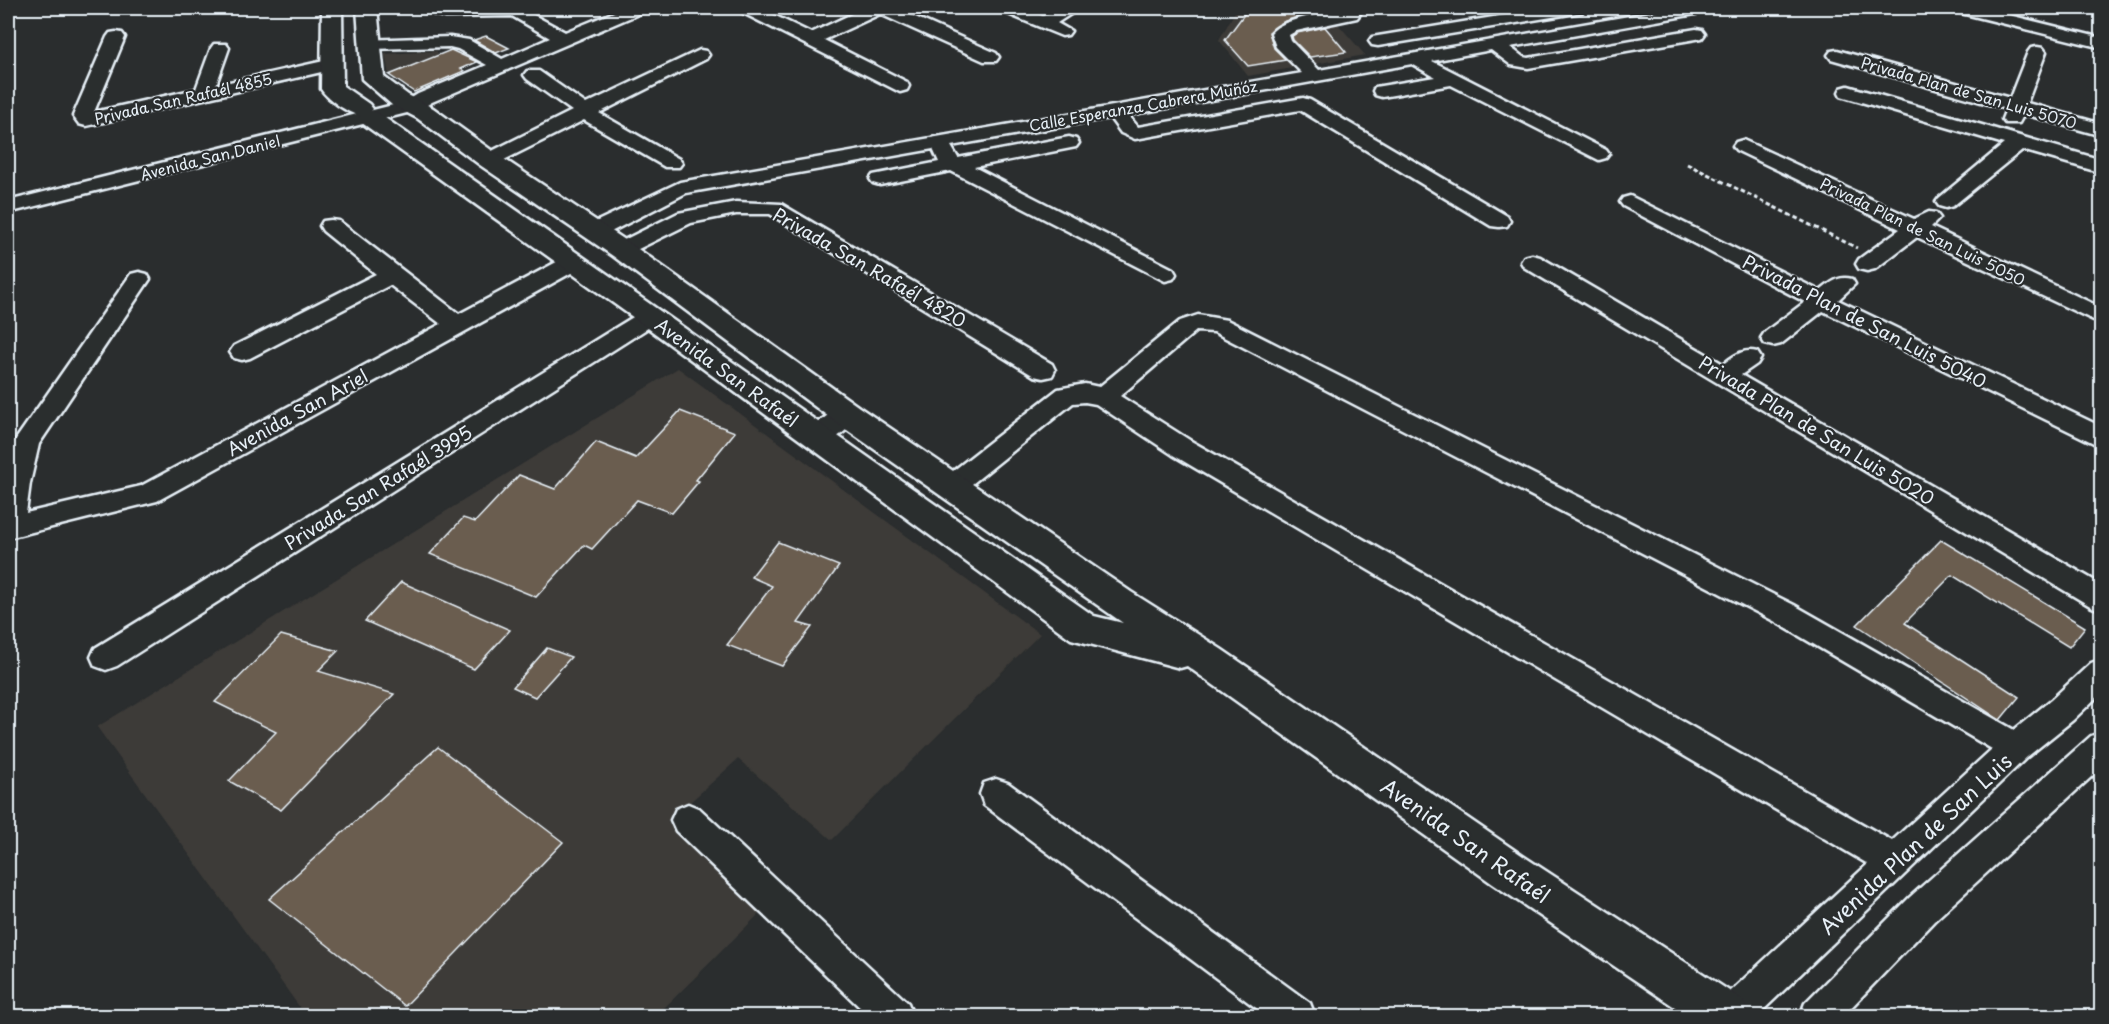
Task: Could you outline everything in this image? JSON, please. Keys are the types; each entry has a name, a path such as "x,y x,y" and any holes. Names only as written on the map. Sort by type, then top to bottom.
{"main road":[{"name":"Avenida San Rafaél","path":"332,8 332,89 1084,628 1208,660"},
{"name":"Avenida San Rafaél","path":"368,8 373,79 412,101 489,160 596,231 848,415 1119,602 1208,660 1508,870 1729,1017"}],"street":[{"path":"439,8 446,12 524,9"},
{"name":"Avenida San Daniel","path":"8,207 412,101 637,8"},
{"path":"747,8 900,86"},
{"path":"811,40 880,8 990,57"},
{"path":"1010,8 1062,32"},
{"path":"1044,24 1071,8"},
{"path":"1378,41 1516,12 1575,8"},
{"name":"Calle Esperanza Cabrera Muñóz","path":"596,231 680,188 1701,8"},
{"path":"1963,8 2045,36 2102,43"},
{"path":"524,9 520,15 564,39"},
{"path":"1314,75 1282,43 1280,33 1290,27 1348,11 1378,41 1405,59 1454,79 1599,154"},
{"path":"1494,43 1517,61 1528,63 1696,34"},
{"path":"2014,113 2045,36"},
{"name":"Privada San Rafaél 4855","path":"116,38 83,116 86,120 333,64"},
{"path":"369,44 450,42 463,44 501,66"},
{"path":"204,94 220,48"},
{"name":"Privada Plan de San Luis 5070","path":"1836,54 2014,113 2102,130"},
{"path":"489,160 700,55"},
{"path":"533,75 586,113 672,163"},
{"path":"1382,91 1454,79"},
{"path":"1848,92 2102,167"},
{"path":"1115,111 1128,129 1135,133 1304,104 1499,221"},
{"name":"Avenida San Daniel","path":"8,197 365,113"},
{"path":"939,142 947,158 954,165 1165,274"},
{"path":"1871,261 2019,142"},
{"path":"880,180 1069,143"},
{"name":"Privada Plan de San Luis 5050","path":"1743,146 1931,215 2102,317"},
{"name":"Privada Plan de San Luis 5040","path":"1630,202 1821,301 2102,438"},
{"name":"Privada San Rafaél 4820","path":"622,250 685,218 736,208 774,208 1043,370"},
{"path":"331,226 457,324"},
{"name":"Avenida San Ariel","path":"9,528 148,494 574,262"},
{"name":"Privada Plan de San Luis 5020","path":"1532,262 2102,599"},
{"path":"242,352 392,275"},
{"path":"9,528 17,483 17,443 139,279"},
{"path":"1773,338 1844,284"},
{"name":"Privada San Rafaél 3995","path":"106,657 651,316"},
{"path":"1103,397 1188,326 1198,323 1219,325 1784,613 2016,747"},
{"path":"1723,375 1749,358"},
{"path":"953,486 1067,395 1085,393 1103,397 1182,448 1895,861"},
{"path":"818,437 848,415"},
{"name":"Avenida Plan de San Luis","path":"1729,1017 2016,747 2062,710 2102,672"},
{"path":"1818,1017 1922,909 2102,746"},
{"path":"996,794 1297,1017"},
{"path":"688,820 895,1017"}],"path":[{"path":"1687,164 1871,261"}],"shaded area":[{"path":"1264,8 1324,8 1365,55 1248,76 1219,40 1235,12"},
{"path":"437,51 438,55 389,75 385,54"},
{"path":"678,368 1040,634 832,840 738,759 668,822 760,913 656,1016 306,1016 97,727"}],"building":[{"path":"1280,8 1307,8 1312,13 1285,21 1269,32 1274,48 1286,60 1248,66 1225,40 1245,13"},
{"path":"1325,27 1346,52 1310,57 1293,40 1292,36 1297,33"},
{"path":"486,36 509,48 496,53 474,40"},
{"path":"451,50 477,62 461,69 464,71 414,92 389,75"},
{"path":"680,411 735,432 672,513 637,500 592,549 584,545 536,597 430,554 463,518 475,522 519,475 555,489 596,442 636,458"},
{"path":"1941,540 2085,627 2069,647 1952,575 1905,623 2019,697 2000,720 1857,625"},
{"path":"778,542 839,566 798,623 812,627 782,666 727,645 772,586 751,577"},
{"path":"401,582 510,630 474,669 365,621"},
{"path":"281,635 338,651 318,671 394,694 281,810 229,781 276,732 215,702"},
{"path":"547,648 571,657 535,697 513,687"},
{"path":"438,747 563,842 405,1006 269,899"}]}
